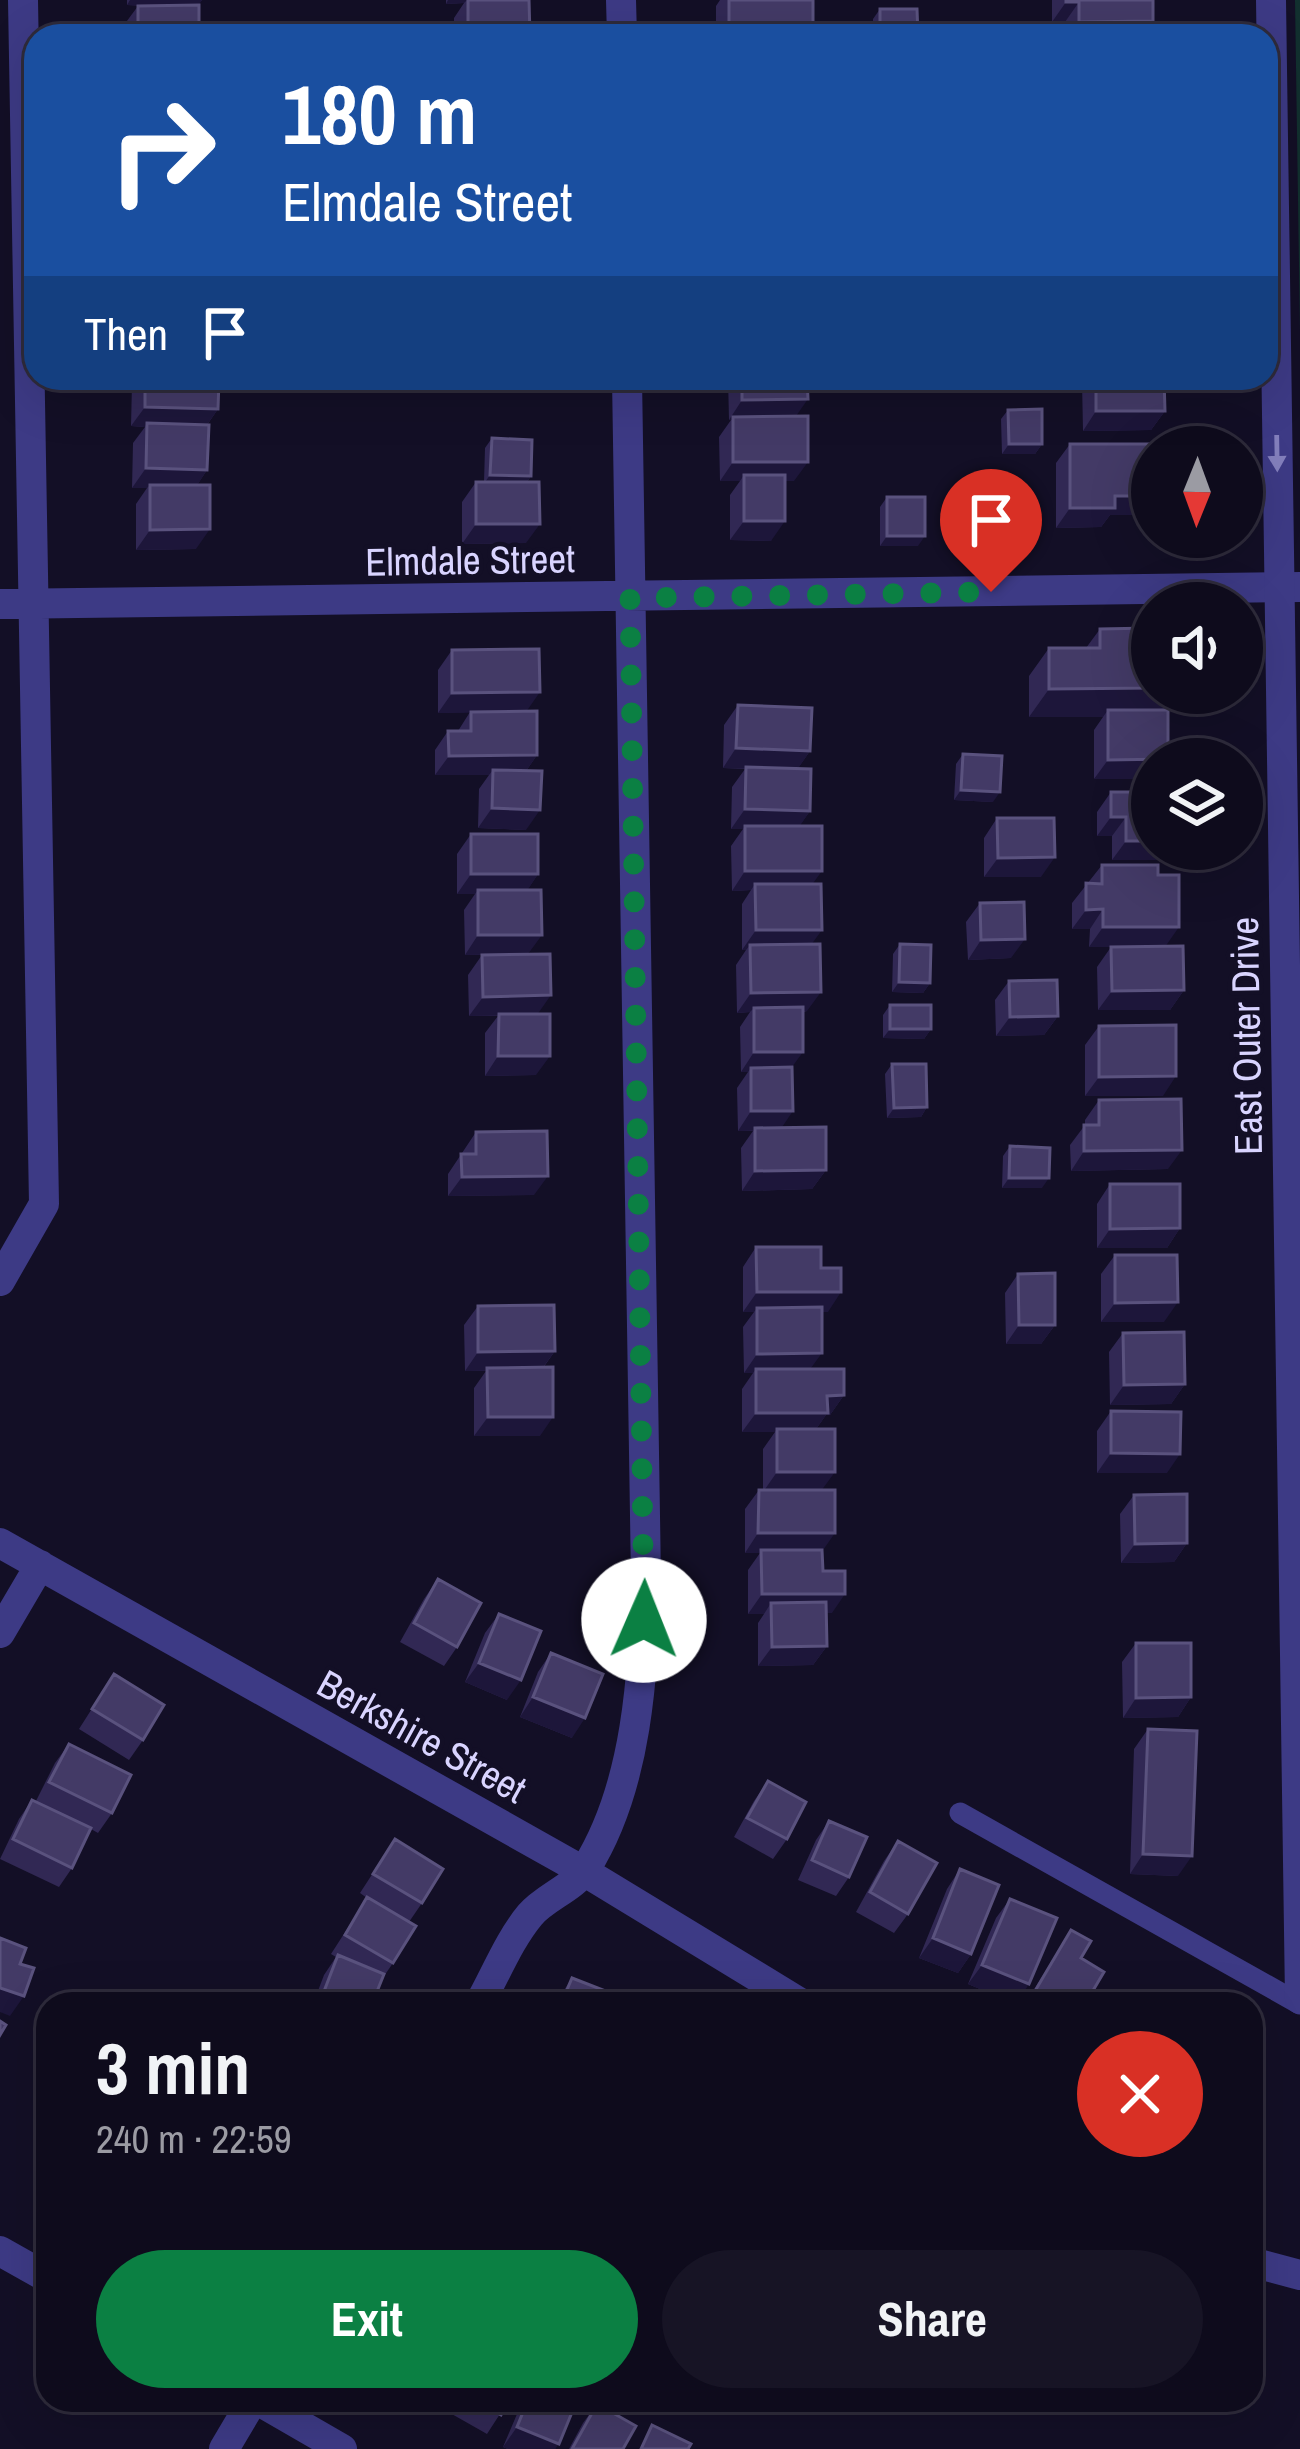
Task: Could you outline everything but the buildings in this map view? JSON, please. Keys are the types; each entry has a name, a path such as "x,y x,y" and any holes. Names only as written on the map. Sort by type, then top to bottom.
{"street":[{"path":"23,0 24,60"},
{"name":"East Outer Drive","path":"1278,228 1289,587 1300,2002"},
{"path":"0,1281 44,1204 29,390"},
{"path":"486,1992 530,1914 584,1872 613,1811 632,1736 643,1661 646,1580 627,390"},
{"name":"Elmdale Street","path":"0,604 1289,587"},
{"name":"Berkshire Street","path":"0,1543 584,1872 782,1992"},
{"path":"0,1634 40,1565"},
{"path":"0,2251 36,2271"},
{"path":"1263,2265 1300,2275"},
{"path":"224,2449 247,2412"},
{"path":"276,2412 342,2449"}],"lane":[{"path":"960,1813 1300,2002"}],"green space":[{"path":"1295,0 1300,0 1300,331"}],"route":[{"path":"644,1620 630,598 991,592"}]}
